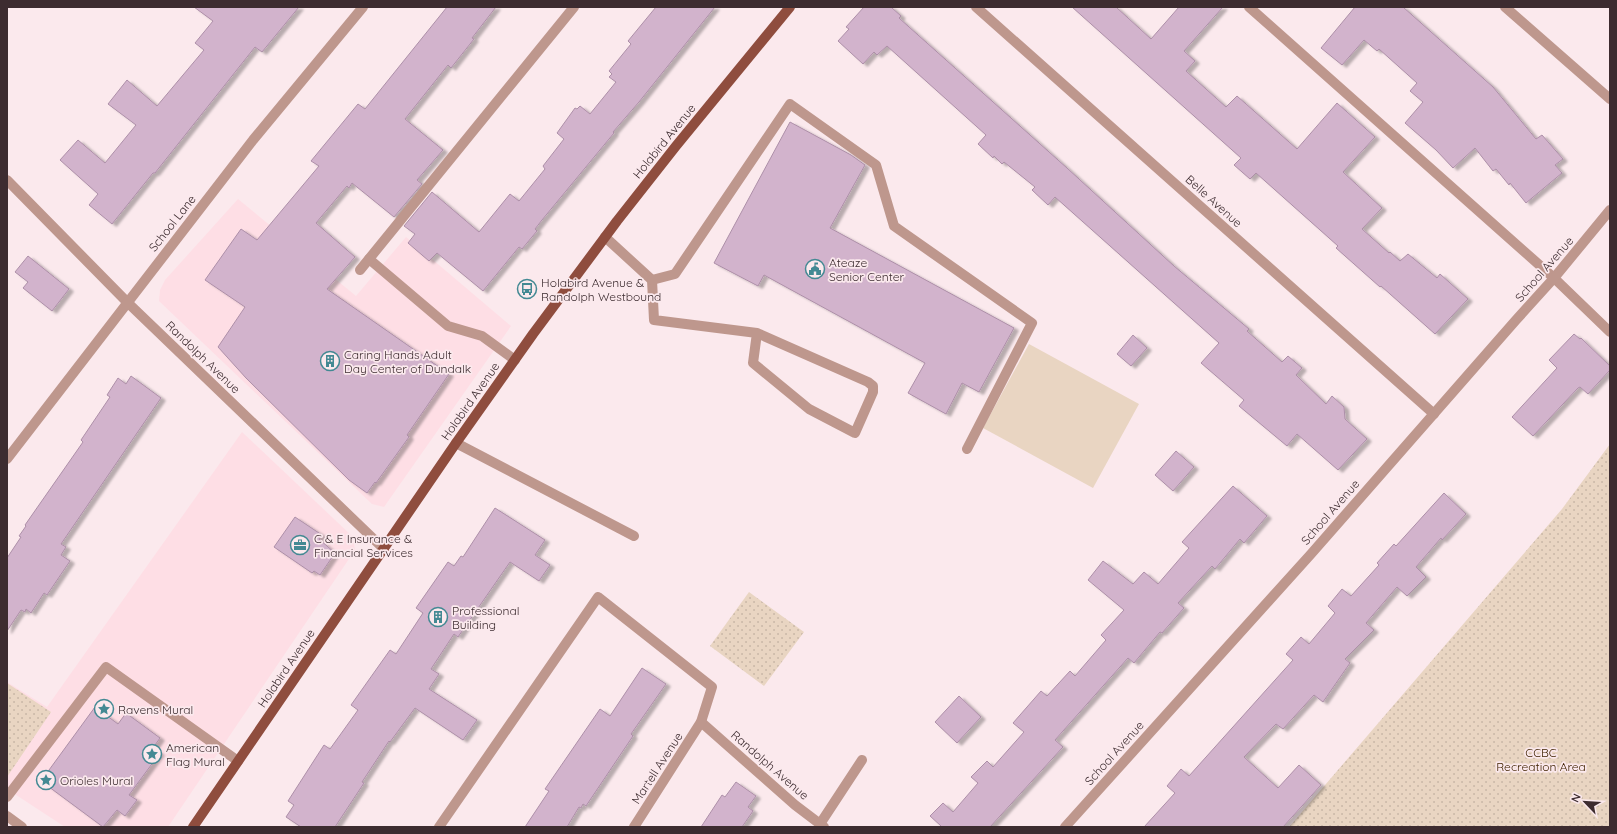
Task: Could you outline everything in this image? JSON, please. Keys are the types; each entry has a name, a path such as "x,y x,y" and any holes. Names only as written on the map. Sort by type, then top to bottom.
{"main road":[{"name":"Holabird Avenue","path":"193,827 456,443 515,360 605,237 676,146 790,7"}],"street":[{"name":"School Lane","path":"7,459 253,140 363,7"},
{"path":"360,270 574,7"},
{"name":"Belle Avenue","path":"976,7 1434,414"},
{"path":"1249,7 1554,278 1610,332"},
{"path":"1505,7 1610,99"},
{"path":"652,280 675,274 790,104 876,165 894,226 1032,323 967,449"},
{"name":"Randolph Avenue","path":"7,180 127,302 384,549"},
{"name":"School Avenue","path":"1065,827 1434,414 1554,278 1610,210"},
{"path":"605,237 652,280 654,320 688,326 757,333 868,382 873,386 873,392 855,433 809,409 753,363 757,333"},
{"path":"369,259 448,326 482,336 515,360"},
{"path":"456,443 634,536"},
{"name":"Martell Avenue","path":"439,827 598,597 712,687 701,722 634,827"},
{"path":"7,798 106,667 238,761"},
{"name":"Randolph Avenue","path":"701,722 795,805 822,825"},
{"path":"822,825 862,760"},
{"path":"7,816 22,827"}],"shaded area":[{"path":"238,199 356,296 406,237 511,326 384,507 372,504 159,301 160,290 165,280"},
{"path":"242,432 353,537 355,550 168,827 65,827 7,789 7,682 47,707"}],"green space":[{"path":"1029,344 1139,404 1093,488 983,428"},
{"name":"CCBC Recreation Area","path":"1610,444 1610,827 1289,827 1562,509"},
{"path":"749,592 804,632 764,686 710,646"},
{"path":"7,683 51,712 7,777"}],"building":[{"path":"194,7 299,7 262,52 255,47 155,173 153,173 112,224 89,205 98,194 60,160 78,140 105,163 136,125 108,104 127,80 157,106 204,50 195,43 213,21"},
{"name":"Caring Hands Adult Day Center of Dundalk","path":"447,7 496,7 472,38 474,39 451,68 448,65 405,119 443,150 417,180 422,184 394,217 352,183 349,188 347,186 316,223 355,257 327,289 449,374 407,435 409,437 367,493 349,480 246,378 218,347 245,307 205,280 241,229 257,240 319,166 311,161 358,104 365,109"},
{"path":"656,7 715,7 542,220 535,229 537,231 522,249 519,247 483,291 437,253 429,261 408,243 415,234 404,226 432,192 479,232 510,194 519,201 545,169 543,166 564,139 557,133 575,108 577,109 580,106 590,114 616,82 609,77 612,74 609,71 631,44 628,41"},
{"path":"864,7 891,7 901,16 899,18 1174,266 1249,329 1247,331 1282,362 1288,356 1302,368 1296,375 1326,404 1332,396 1344,407 1345,419 1367,439 1338,470 1297,434 1287,446 1239,406 1244,400 1201,363 1219,343 1055,197 1048,205 1032,190 1035,187 1004,162 1002,164 994,156 993,158 978,144 986,135 887,46 877,55 874,52 863,64 838,41 849,29 846,27"},
{"path":"1072,7 1116,7 1151,39 1179,7 1223,7 1184,51 1195,61 1186,71 1226,107 1237,96 1297,149 1337,103 1375,137 1343,172 1382,208 1362,229 1400,261 1408,254 1437,278 1440,274 1468,299 1435,334 1336,248 1338,246 1256,173 1250,179 1234,165 1241,158"},
{"path":"1355,7 1403,7 1493,87 1536,139 1542,135 1563,159 1555,165 1562,173 1526,203 1510,183 1509,185 1496,169 1493,171 1475,148 1453,168 1436,150 1405,123 1423,102 1410,91 1417,83 1379,49 1377,51 1364,40 1342,65 1321,48"},
{"name":"Ateaze Senior Center","path":"790,122 851,155 865,165 830,228 1014,328 979,392 962,383 946,414 908,393 925,363 764,275 758,286 714,263"},
{"path":"28,256 69,289 52,311 23,288 28,282 15,272"},
{"path":"1574,334 1580,339 1581,338 1610,366 1610,370 1588,394 1580,387 1578,388 1533,436 1512,417 1557,368 1549,360"},
{"path":"1133,335 1147,348 1131,366 1117,354"},
{"path":"131,376 161,398 61,544 66,547 61,555 70,561 47,595 44,593 31,613 26,609 25,612 21,610 7,631 7,558 21,537 19,536 26,526 25,525 83,442 81,440 110,397 107,395 118,378 126,384"},
{"path":"1176,451 1194,467 1173,491 1155,475"},
{"path":"1233,486 1267,516 1244,543 1240,539 1215,569 1212,566 1178,603 1184,608 1162,633 1160,632 1134,663 1128,658 1055,740 1063,747 990,827 939,827 941,826 930,816 943,803 953,812 978,783 971,777 987,761 993,767 1024,732 1013,723 1041,691 1047,696 1070,671 1075,676 1106,640 1101,635 1124,610 1088,580 1103,561 1133,584 1144,572 1158,584 1189,548 1182,542"},
{"path":"1444,493 1466,514 1442,540 1441,538 1416,567 1426,577 1407,596 1397,587 1366,623 1374,630 1345,659 1350,663 1323,702 1314,695 1283,729 1276,724 1244,757 1278,788 1299,765 1321,785 1283,827 1144,827 1175,793 1167,786 1181,769 1189,776 1293,660 1286,654 1301,637 1309,644 1335,613 1328,606 1342,589 1351,596 1379,565 1377,563 1394,544 1396,546"},
{"path":"495,508 545,540 535,555 550,565 539,581 510,562 458,637 454,634 431,669 439,674 429,689 477,720 463,740 415,708 390,742 389,741 335,827 301,827 286,817 294,805 288,801 324,745 330,749 358,710 351,705 390,650 396,654 423,613 416,608 448,562 454,566 461,556 463,557"},
{"name":"C & E Insurance & Financial Services","path":"295,517 322,535 319,539 335,553 320,575 314,571 312,573 274,547"},
{"path":"642,668 666,684 631,734 633,736 586,806 583,804 581,808 579,807 567,827 525,827 549,791 545,789 600,709 610,716"},
{"path":"959,696 981,717 957,743 935,722"},
{"path":"95,707 118,724 126,713 160,738 153,748 160,753 129,795 137,800 125,816 117,810 103,827 41,781"},
{"path":"736,782 756,796 748,807 753,811 742,827 701,827 722,795 725,797"}],"place":[{"name":"Ateaze Senior Center","path":"815,269"},
{"name":"Holabird Avenue & Randolph Westbound","path":"527,289"},
{"name":"Caring Hands Adult Day Center of Dundalk","path":"330,361"},
{"name":"C & E Insurance & Financial Services","path":"300,545"},
{"name":"Professional Building","path":"438,617"},
{"name":"Ravens Mural","path":"104,709"},
{"name":"American Flag Mural","path":"152,754"},
{"name":"Orioles Mural","path":"46,780"}]}
